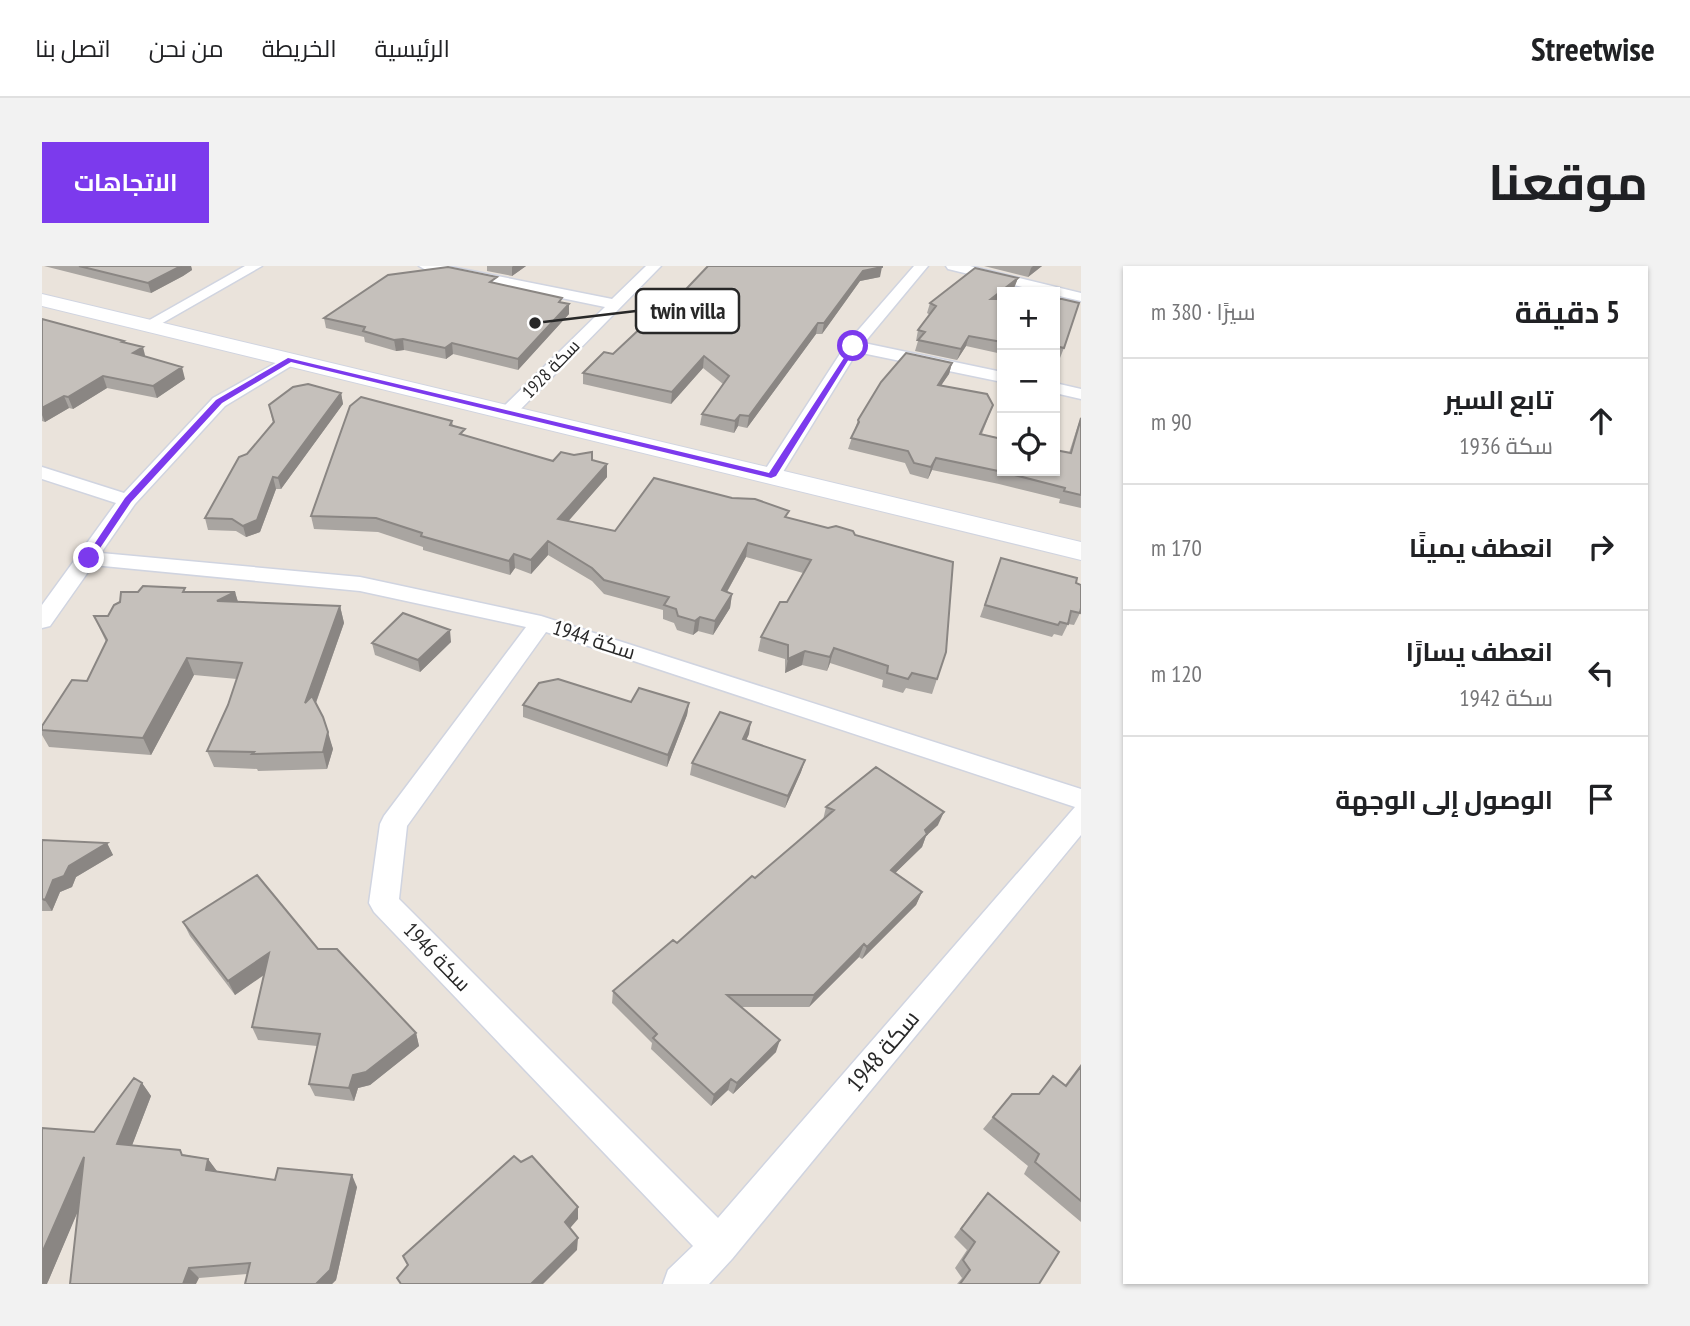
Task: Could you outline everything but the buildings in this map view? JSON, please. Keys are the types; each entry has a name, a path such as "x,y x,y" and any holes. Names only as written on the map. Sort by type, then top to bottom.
{"street":[{"path":"147,326 254,266"},
{"path":"426,266 614,304"},
{"name":"سكة 1928","path":"507,413 654,266"},
{"path":"771,476 853,346 921,266"},
{"path":"953,266 1081,297"},
{"path":"42,300 1081,551"},
{"path":"853,346 997,376"},
{"path":"42,621 128,500 219,402 290,360"},
{"path":"1060,389 1081,394"},
{"path":"42,474 128,500"},
{"name":"سكة 1944","path":"89,558 360,584 541,623 1081,799"},
{"name":"سكة 1946","path":"541,623 394,824 384,903 719,1246"},
{"name":"سكة 1948","path":"682,1284 719,1246 1081,816"}],"place":[{"name":"twin villa","path":"535,323"}],"route":[{"path":"89,558 128,500 219,402 290,360 771,476 853,346"}]}
